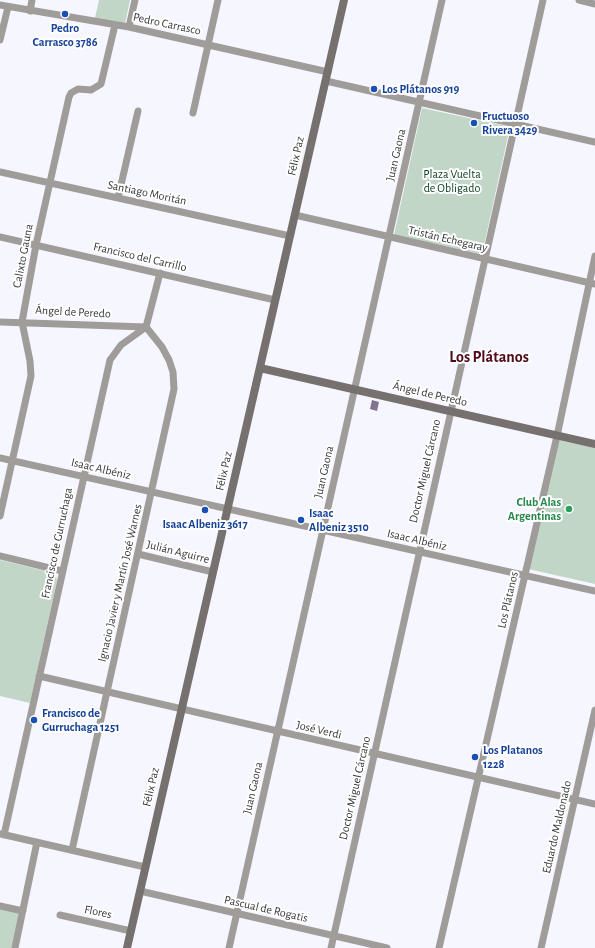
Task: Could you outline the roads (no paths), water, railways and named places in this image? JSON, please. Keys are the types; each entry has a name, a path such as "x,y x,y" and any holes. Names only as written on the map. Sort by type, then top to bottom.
{"main road":[{"name":"Félix Paz","path":"127,948 344,0"},
{"name":"Ángel de Peredo","path":"260,368 595,444"}],"street":[{"path":"30,11 32,0"},
{"path":"128,27 134,0"},
{"path":"193,113 218,0"},
{"name":"Juan Gaona","path":"228,948 442,0"},
{"name":"Doctor Miguel Cárcano","path":"331,948 418,551 543,0"},
{"path":"579,0 595,4"},
{"name":"Pedro Carrasco","path":"0,5 128,27 328,72"},
{"path":"0,40 8,7"},
{"name":"Calixto Gauna","path":"0,516 31,376 30,361 22,322 36,245 69,97 71,93 78,89 91,90 101,84 115,25"},
{"path":"326,81 595,142"},
{"path":"118,198 138,111"},
{"name":"Santiago Moritán","path":"0,172 290,236"},
{"name":"Tristán Echegaray","path":"295,215 592,283"},
{"name":"Francisco del Carrillo","path":"0,237 275,300"},
{"name":"Los Plátanos","path":"439,948 592,283 595,256"},
{"path":"146,328 160,273"},
{"name":"Ángel de Peredo","path":"0,322 146,328"},
{"name":"Francisco de Gurruchaga","path":"2,834 110,360 121,345 146,328"},
{"name":"Ignacio Javier y Martín José Warnes","path":"72,850 174,389 173,372 169,360 162,347 146,328"},
{"name":"Isaac Albéniz","path":"0,458 525,575 595,592"},
{"name":"Julián Aguirre","path":"138,554 213,572"},
{"path":"0,556 62,571"},
{"name":"José Verdi","path":"39,676 107,693 595,804"},
{"name":"Eduardo Maldonado","path":"541,948 595,710"},
{"path":"2,834 145,867"},
{"path":"15,948 37,842"},
{"name":"Pascual de Rogatis","path":"140,891 387,948"},
{"path":"0,906 23,911"},
{"name":"Flores","path":"60,915 131,931"}],"place":[{"name":"Pedro Carrasco 3786","path":"65,14"},
{"name":"Los Plátanos 919","path":"374,89"},
{"name":"Fructuoso Rivera 3429","path":"474,123"},
{"name":"Club Alas Argentinas","path":"569,509"},
{"name":"Isaac Albeniz 3617","path":"205,510"},
{"name":"Isaac Albeniz 3510","path":"301,520"},
{"name":"Francisco de Gurruchaga 1251","path":"34,720"},
{"name":"Los Platanos 1228","path":"475,757"}],"district":[{"name":"Los Plátanos","path":"489,357"}],"park label":[{"name":"Plaza Vuelta de Obligado","path":"452,181"}]}
